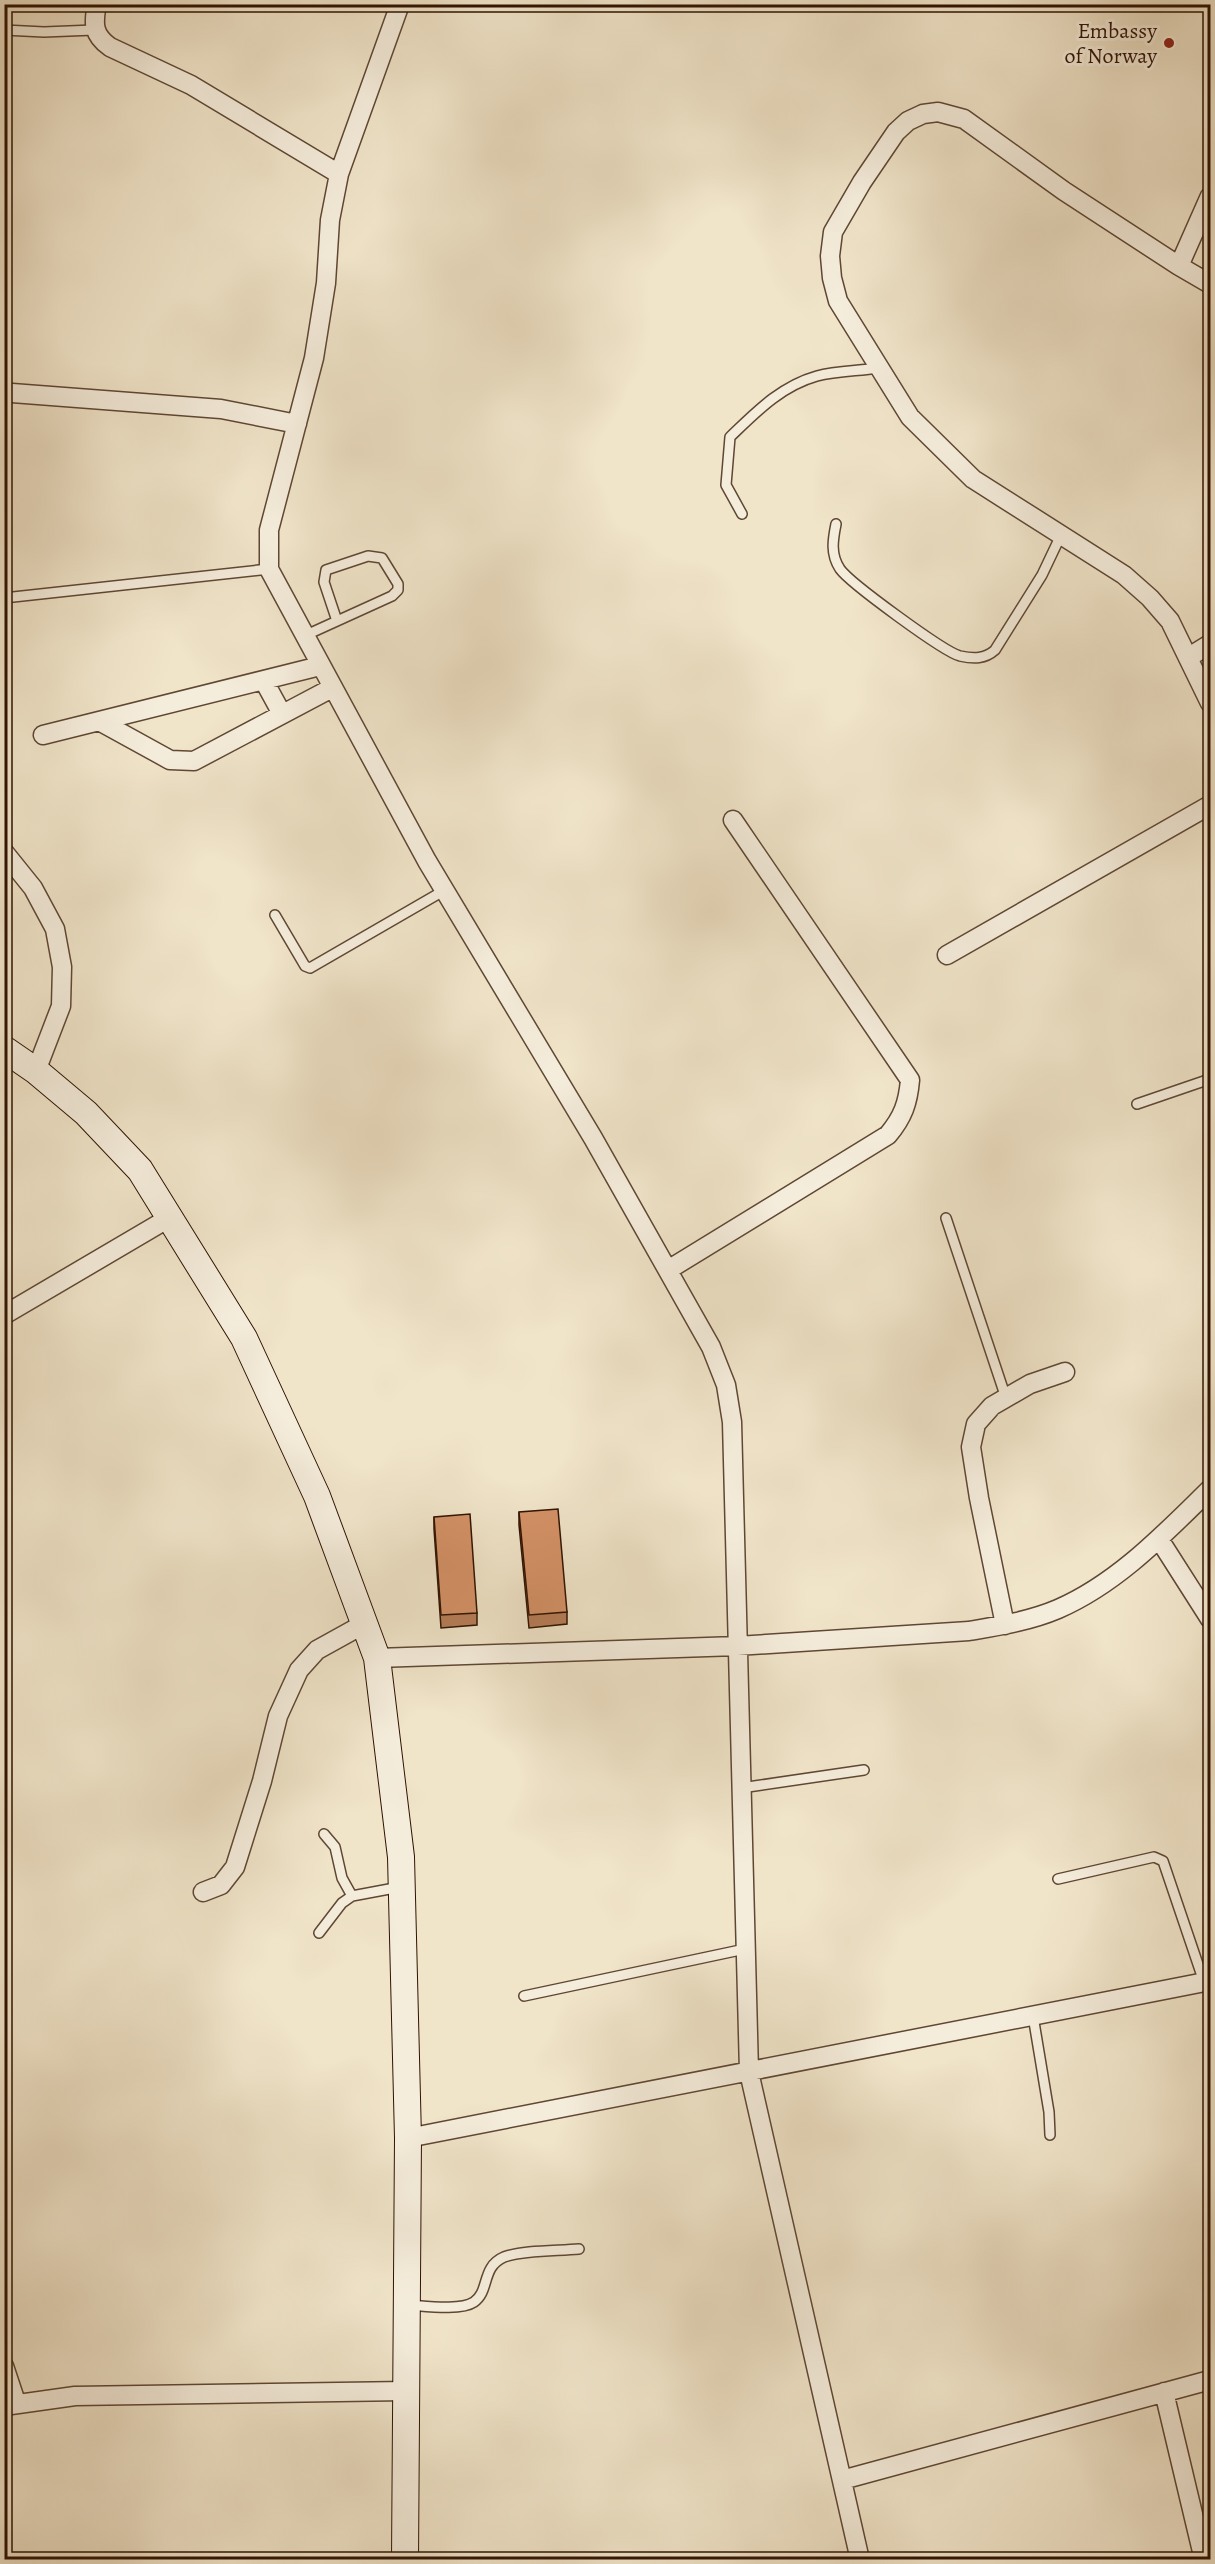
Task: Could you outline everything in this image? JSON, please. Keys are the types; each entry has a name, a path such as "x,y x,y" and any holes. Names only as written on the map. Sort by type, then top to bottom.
{"street":[{"path":"97,4 94,30 99,39 110,47 190,85 339,174"},
{"path":"400,4 339,174 330,220 326,283 314,358 268,530 268,569 445,890 593,1138 668,1270 711,1347 726,1385 732,1422 748,2072 860,2559"},
{"path":"1210,284 1064,191 964,119 938,112 923,114 908,121 896,132 862,182 833,232 830,256 832,278 838,301 910,417 965,472 1124,575 1150,598 1170,621 1210,703"},
{"path":"1179,266 1210,196"},
{"path":"12,393 221,409 297,424"},
{"path":"1189,657 1210,644"},
{"path":"43,735 320,666"},
{"path":"264,681 282,714"},
{"path":"101,722 170,760 194,761 332,688"},
{"path":"946,955 1210,804"},
{"path":"668,1270 888,1135 898,1123 908,1102 910,1080 733,820"},
{"path":"4,852 33,888 55,929 62,967 61,1006 36,1071"},
{"path":"4,1049 36,1071 86,1113 140,1170 244,1338 317,1496 377,1659 401,1857 402,1887 408,2138 405,2559"},
{"path":"4,1315 169,1218"},
{"path":"1005,1625 971,1448 976,1424 992,1406 1030,1384 1065,1372"},
{"path":"377,1659 737,1646 969,1631 1005,1625 1057,1610 1096,1590 1159,1539 1210,1489"},
{"path":"1159,1539 1210,1619"},
{"path":"203,1892 221,1885 235,1867 262,1781 278,1716 299,1670 317,1650 364,1624"},
{"path":"408,2138 1207,1981"},
{"path":"4,2366 10,2404 75,2396 406,2391"},
{"path":"842,2480 1210,2380"},
{"path":"1164,2392 1204,2559"}],"lane":[{"path":"4,30 44,32 94,30"},
{"path":"742,514 726,485 730,437 762,407 790,386 818,376 878,368"},
{"path":"836,524 833,543 834,556 840,569 878,602 958,656 977,658 988,657 995,650 1042,574 1062,535"},
{"path":"304,636 337,621 392,596 398,590 398,584 381,558 368,556 326,570 324,582 337,621"},
{"path":"4,598 268,569"},
{"path":"275,915 305,966 310,968 445,890"},
{"path":"1137,1104 1210,1079"},
{"path":"946,1218 1006,1398"},
{"path":"741,1788 864,1770"},
{"path":"324,1834 335,1847 342,1878 352,1896"},
{"path":"1058,1879 1154,1857 1163,1861 1207,1981"},
{"path":"320,1933 342,1903 352,1896 402,1887"},
{"path":"524,1996 745,1949"},
{"path":"1032,2016 1048,2103 1050,2135"},
{"path":"407,2305 460,2307 475,2302 487,2274 494,2264 505,2257 579,2249"}],"building":[{"path":"558,1509 567,1612 529,1615 519,1512"},
{"path":"470,1514 477,1613 441,1615 434,1517"}],"place":[{"name":"Embassy of Norway","path":"1169,43"}]}
